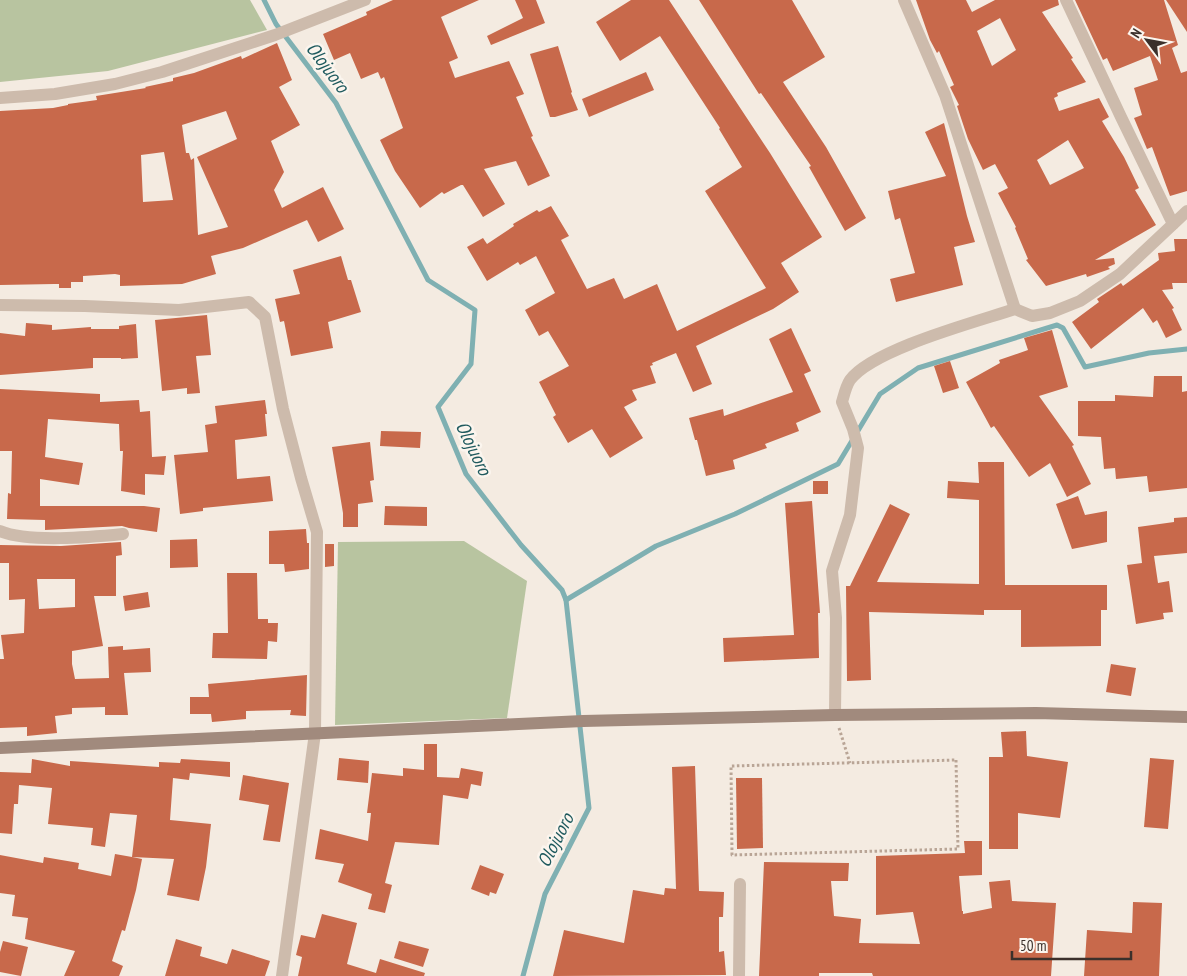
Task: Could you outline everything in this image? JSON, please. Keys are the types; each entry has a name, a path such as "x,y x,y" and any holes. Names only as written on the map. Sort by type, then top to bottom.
{"street":[{"path":"0,98 55,94 115,84 162,72 275,35 365,0"},
{"path":"904,0 945,95 1015,309"},
{"path":"1066,0 1174,224"},
{"path":"835,716 836,618 832,571 850,515 858,448 853,429 842,402 849,381 865,365 916,341 1015,309 1032,316 1050,313 1080,301 1120,274 1187,211"},
{"path":"0,305 179,310 249,302 264,317 283,409 317,532 315,733 282,976"},
{"path":"0,531 10,535 51,538 123,534"},
{"path":"0,748 583,721 1036,714 1187,717"},
{"path":"739,976 740,884"}],"path":[{"path":"835,716 850,763"},
{"path":"956,760 958,849 732,855 730,766 850,763 956,760"}],"green space":[{"path":"0,0 250,0 267,30 108,71 0,82"},
{"path":"464,541 527,581 507,718 335,725 338,542"}],"building":[{"path":"393,0 479,0 441,17 458,58 449,62 455,78 509,61 524,94 516,97 533,136 531,137 550,176 528,186 516,161 484,169 505,204 483,217 463,185 444,194 442,192 420,208 395,171 380,140 403,128 384,77 381,79 378,72 361,79 350,53 334,60 323,34 367,15 366,12"},
{"path":"515,0 536,0 545,23 491,45 487,36 523,18"},
{"path":"631,0 669,0 770,153 822,237 781,263 799,292 773,309 696,346 712,384 693,392 676,353 652,363 653,365 650,366 656,383 632,390 637,400 624,407 643,438 610,458 592,429 568,443 553,417 556,415 539,382 569,366 548,331 539,336 525,310 555,293 536,256 520,265 518,262 487,281 467,247 483,238 487,244 514,226 513,224 537,210 539,212 551,206 569,236 561,240 587,289 614,278 624,299 657,284 677,331 766,288 705,191 742,167 720,128 660,36 620,61 596,22"},
{"path":"699,0 792,0 825,57 783,82 826,147 866,218 845,231 809,167 811,166 761,93 759,94"},
{"path":"916,0 966,0 972,12 995,0 1058,0 1059,5 1042,12 1073,58 1071,59 1086,82 1057,93 1058,96 1054,98 1059,111 1099,98 1109,117 1102,121 1124,157 1139,188 1135,190 1156,225 1095,260 1114,258 1115,264 1108,267 1110,269 1087,277 1086,274 1046,286 1026,260 1028,259 1016,227 998,193 1008,188 995,164 983,170 968,139 957,106 959,105 950,87 954,85 939,51 937,53 930,40","holes":["1000,18 1016,50 992,66 977,31","1068,140 1084,168 1050,185 1037,160"]},
{"path":"1075,0 1164,0 1178,45 1172,48 1181,73 1187,71 1187,191 1170,196 1152,147 1147,149 1134,118 1142,115 1134,88 1158,80 1150,56 1113,71 1107,58 1103,60"},
{"path":"1166,0 1187,0 1187,32"},
{"path":"277,43 292,80 279,87 300,125 271,141 284,172 274,190 282,208 323,187 344,229 318,242 307,220 243,248 211,256 216,274 182,284 120,286 120,275 115,274 83,276 83,282 71,282 71,288 59,288 59,284 0,285 0,111 53,108 97,100 96,96 146,88 173,81 173,78 194,73 241,56 242,59","holes":["226,111 237,139 197,157 228,227 198,235 194,158 191,160 189,153 186,153 182,125","164,152 173,200 143,202 141,155"]},
{"path":"558,46 571,93 578,110 550,117 530,54"},
{"path":"646,72 654,90 589,117 582,99"},
{"path":"944,123 975,242 954,247 963,285 896,302 890,279 915,273 900,218 895,220 888,191 946,176 925,132"},
{"path":"1174,239 1187,239 1187,283 1172,283 1173,289 1162,290 1174,308 1172,309 1182,330 1166,338 1157,320 1153,323 1143,308 1091,349 1072,322 1099,302 1097,299 1121,283 1123,286 1159,260 1158,253 1175,251"},
{"path":"341,256 361,312 328,322 333,348 291,356 284,321 280,322 275,299 300,294 293,270"},
{"path":"207,315 211,355 196,356 200,393 187,394 187,388 162,391 155,320"},
{"path":"26,323 52,325 52,330 91,327 91,329 119,329 119,326 136,324 138,358 93,358 93,368 0,375 0,333 25,336"},
{"path":"791,328 811,371 804,374 821,412 796,423 799,431 765,444 767,448 733,460 735,469 706,476 689,418 723,409 724,416 793,392 769,339"},
{"path":"1052,330 1068,387 1039,396 1074,445 1072,446 1091,484 1067,497 1050,463 1029,477 994,426 991,428 966,382 1000,363 999,360 1028,350 1024,338"},
{"path":"950,361 959,388 943,393 934,366"},
{"path":"1154,376 1182,376 1182,392 1187,391 1187,488 1149,492 1147,476 1116,479 1115,468 1104,469 1101,437 1078,436 1078,401 1115,401 1115,395 1153,397"},
{"path":"0,389 100,394 100,402 139,400 140,412 150,411 152,457 166,456 164,475 145,474 145,495 121,491 123,451 120,451 119,424 48,419 45,457 83,463 79,485 40,479 40,506 144,506 160,508 157,532 122,526 45,530 45,520 7,519 8,493 11,494 12,451 0,451"},
{"path":"265,400 267,436 235,440 237,479 270,476 273,501 203,508 203,511 180,514 174,455 208,452 205,425 217,423 215,406"},
{"path":"381,431 421,432 420,448 380,446"},
{"path":"370,442 374,480 370,481 373,502 358,504 358,527 343,527 343,513 332,447"},
{"path":"978,462 1004,462 1005,585 1107,585 1107,610 1101,610 1101,646 1021,647 1021,610 984,610 984,615 869,612 871,680 847,681 846,586 850,586 890,504 910,514 877,582 979,584 979,500 947,498 948,481 979,483"},
{"path":"813,481 828,481 828,494 813,494"},
{"path":"1078,496 1085,515 1107,511 1107,542 1072,549 1056,504"},
{"path":"812,501 820,613 818,613 819,658 724,662 723,638 794,635 785,503"},
{"path":"385,506 427,507 427,526 384,525"},
{"path":"1187,517 1187,553 1154,556 1158,583 1169,581 1173,612 1163,613 1164,619 1136,624 1127,565 1142,563 1138,527 1174,522 1174,518"},
{"path":"306,529 307,543 309,543 309,569 285,572 284,564 269,564 269,531"},
{"path":"197,539 198,567 170,568 170,540"},
{"path":"121,542 122,555 116,556 116,596 94,596 103,646 72,651 75,679 109,678 108,647 123,646 123,650 150,648 151,672 124,673 128,715 105,715 105,707 72,708 72,714 55,716 57,733 27,736 27,727 0,728 0,659 4,659 1,635 24,633 25,599 9,600 9,563 0,563 0,545 61,546","holes":["37,579 75,579 75,607 39,609"]},
{"path":"325,544 334,544 334,566 325,567"},
{"path":"227,573 257,573 258,619 268,619 268,623 278,623 277,642 268,641 267,659 212,658 213,633 228,633"},
{"path":"148,592 150,607 125,611 123,596"},
{"path":"1111,664 1136,668 1131,696 1106,692"},
{"path":"307,675 306,716 290,715 291,710 246,711 246,719 212,722 211,714 190,714 190,697 209,697 208,684"},
{"path":"1026,731 1027,756 1068,762 1060,818 1018,813 1018,849 989,849 989,757 1003,757 1001,732"},
{"path":"424,744 437,744 437,777 459,778 461,768 483,772 481,786 471,784 468,799 443,795 439,845 395,842 385,883 392,885 385,913 368,909 372,894 338,882 344,864 315,859 320,829 368,841 371,813 367,813 372,773 403,776 403,768 424,770"},
{"path":"339,758 369,761 368,783 337,780"},
{"path":"1150,758 1174,760 1168,829 1144,827"},
{"path":"32,759 70,766 70,761 159,767 159,762 180,763 181,759 230,762 230,777 190,773 189,780 173,778 170,820 211,824 206,867 199,901 167,895 174,859 132,857 137,815 110,813 105,847 91,845 93,828 48,824 52,788 19,785 18,804 14,804 12,834 0,833 0,772 31,773"},
{"path":"695,766 699,891 724,892 723,917 719,917 719,952 724,951 726,975 553,976 564,930 624,943 633,890 664,895 665,888 676,889 672,767"},
{"path":"243,775 289,783 280,842 263,840 269,805 239,800"},
{"path":"736,778 762,778 763,848 737,849"},
{"path":"964,841 982,841 982,875 959,876 963,914 992,908 989,882 1010,880 1012,901 1056,903 1051,976 873,976 872,973 819,973 819,976 759,976 764,862 849,863 848,881 831,881 834,916 861,919 859,943 920,944 913,912 876,915 876,856 965,853"},
{"path":"115,854 142,859 125,931 122,930 112,961 123,966 119,976 64,976 75,951 25,939 28,918 12,916 15,895 0,893 0,855 43,863 44,857 79,863 78,869 111,876"},
{"path":"480,865 504,874 496,894 490,892 489,896 471,889"},
{"path":"1133,902 1162,903 1159,976 1084,976 1087,930 1132,933"},
{"path":"322,914 357,923 347,964 376,973 380,959 425,973 424,976 298,976 302,957 296,955 301,935 315,938"},
{"path":"176,939 202,947 200,956 227,964 232,949 270,961 265,976 165,976"},
{"path":"3,941 28,947 21,976 0,972 0,952"},
{"path":"399,941 429,949 423,967 394,958"}],"waterway":[{"name":"Olojuoro","path":"264,0 276,24 336,103 428,280 475,310 471,364 438,407 466,474 521,545 562,590 566,600 589,808 545,894 523,976"},
{"path":"566,600 656,546 735,514 838,464 880,394 918,368 1057,325 1063,328 1085,367 1149,353 1187,349"}]}
